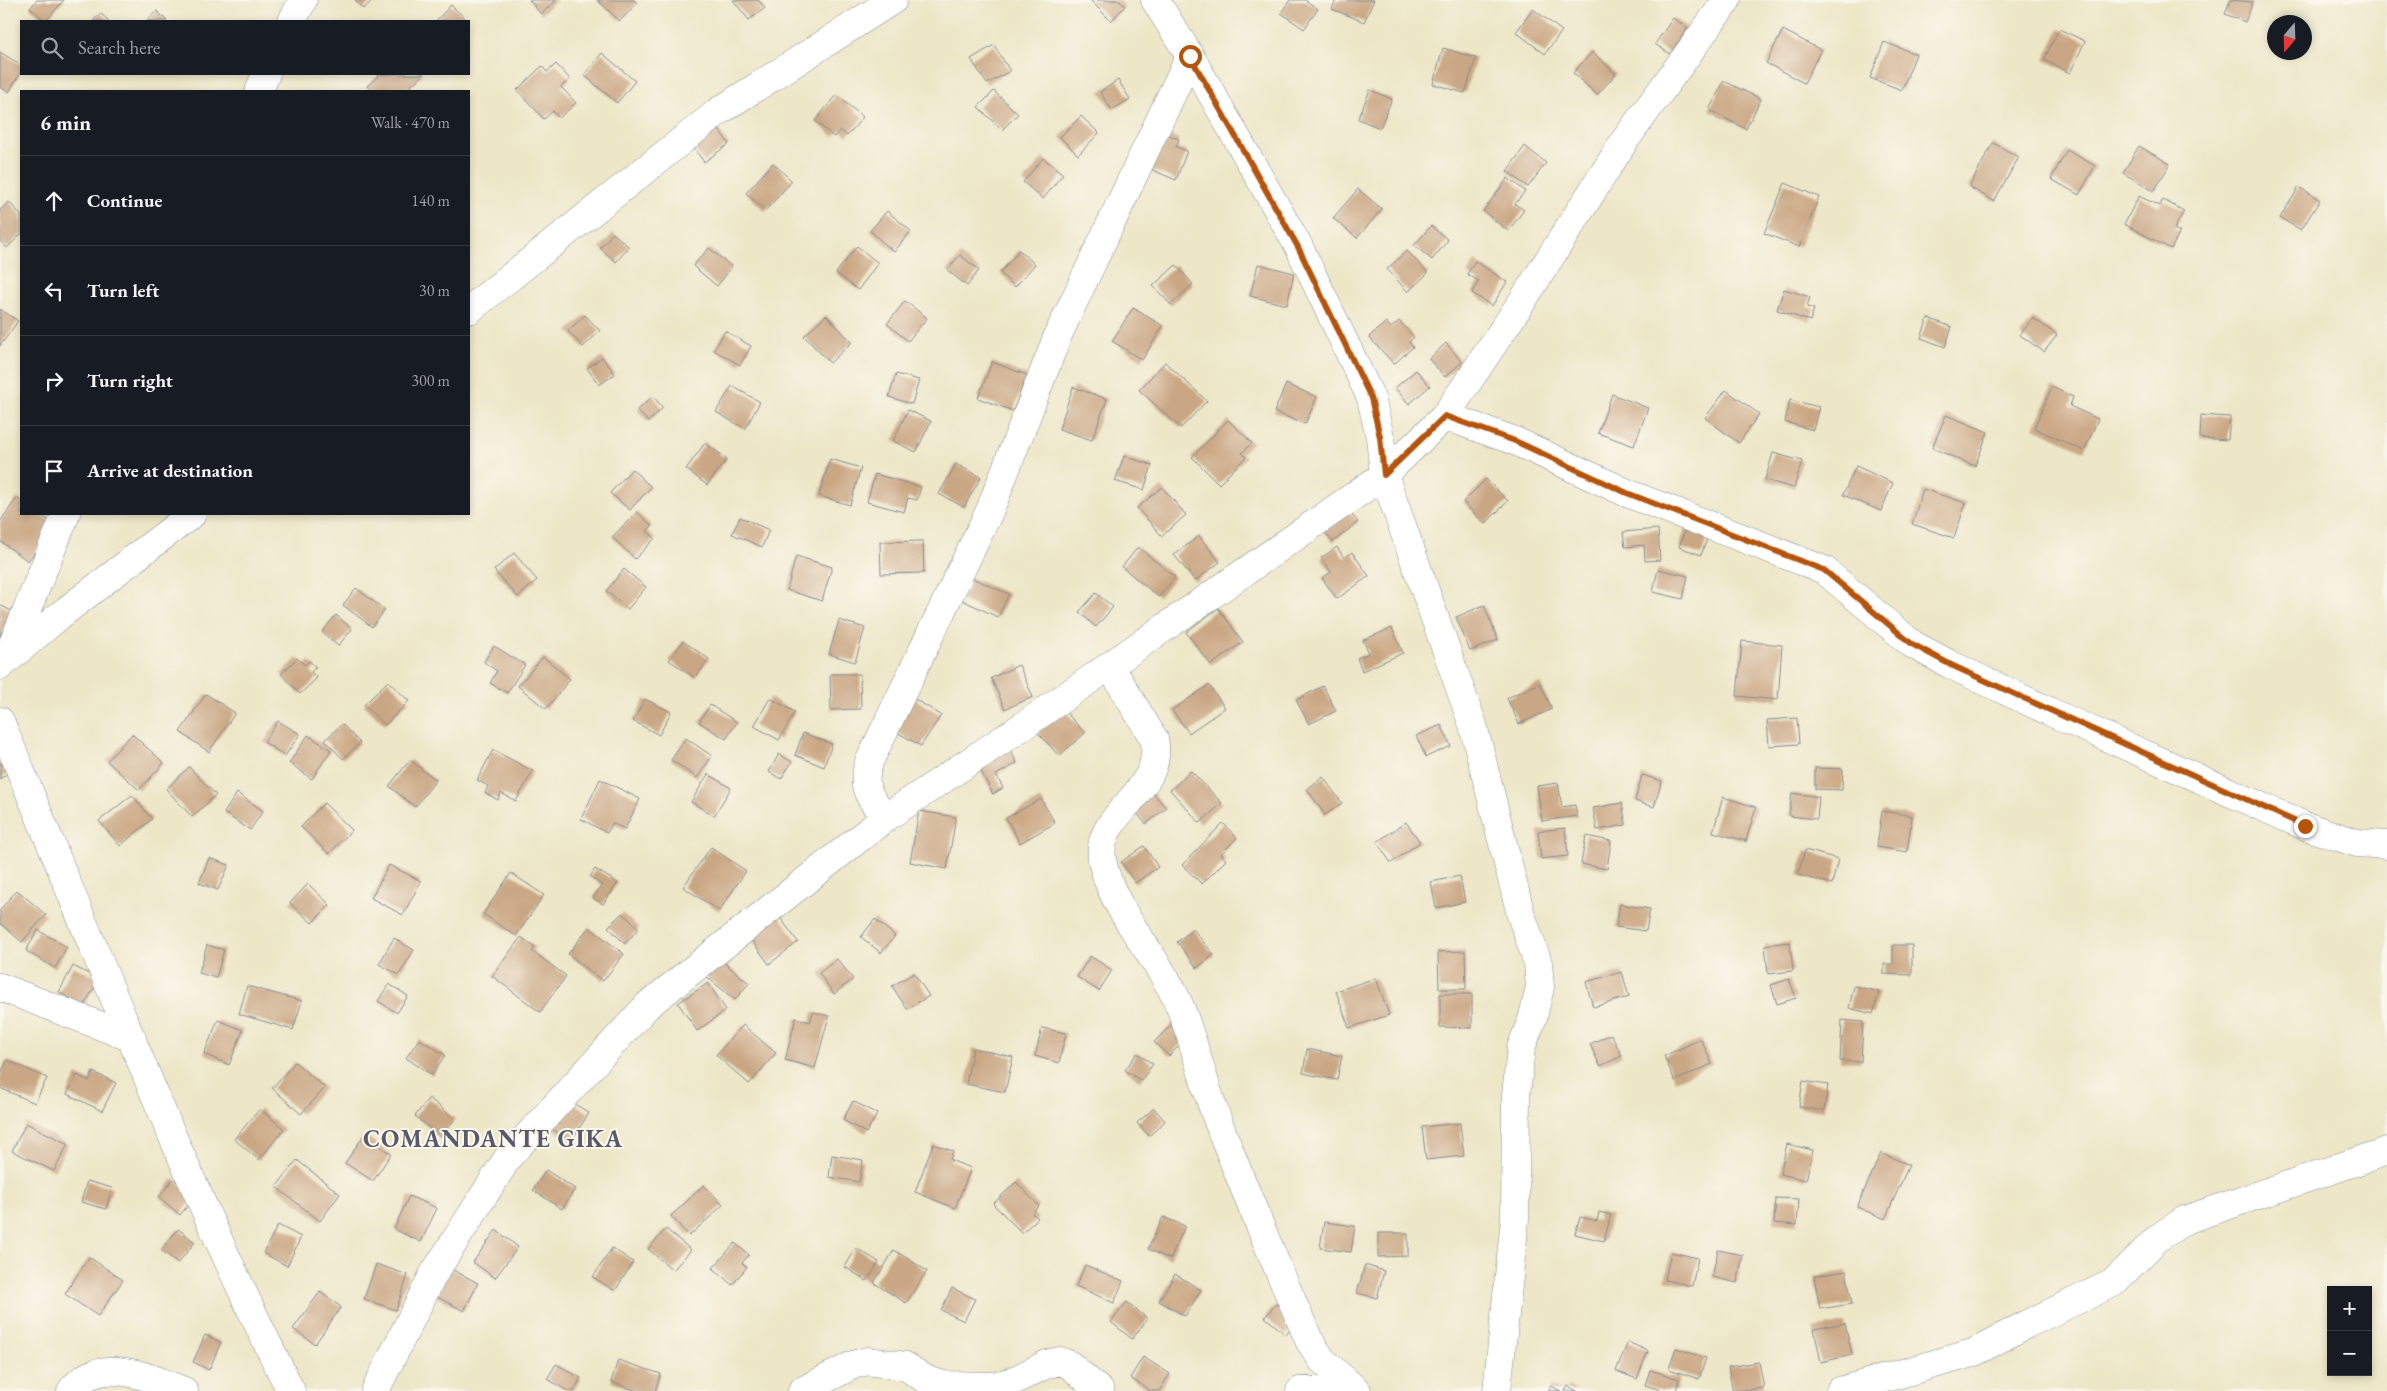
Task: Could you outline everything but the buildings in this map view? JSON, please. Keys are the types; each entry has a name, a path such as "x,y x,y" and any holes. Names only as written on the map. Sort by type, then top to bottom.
{"street":[{"path":"293,20 303,0"},
{"path":"470,309 719,111 893,0"},
{"path":"1156,0 1190,56 1298,247 1371,398 1380,437 1384,475 1473,725 1521,915 1538,963 1540,987 1533,1017 1520,1048 1516,1095 1515,1219 1497,1391"},
{"path":"375,1391 433,1275 509,1156 648,1006 885,818 1110,666 1384,475 1445,416 1523,300 1625,140 1727,0"},
{"path":"885,818 865,787 864,777 869,762 990,510 1058,335 1190,56"},
{"path":"259,90 266,75"},
{"path":"1445,416 1515,441 1627,493 1824,570 1912,644 1951,665 2057,715 2305,826 2357,843 2387,845"},
{"path":"3,663 66,515"},
{"path":"3,663 191,515"},
{"path":"1110,666 1154,739 1156,748 1155,760 1147,781 1109,828 1102,856 1105,873 1117,898 1178,1001 1218,1122 1309,1340 1322,1360 1356,1390"},
{"path":"0,721 132,1038 242,1294 291,1391"},
{"path":"0,987 132,1038"},
{"path":"1840,1391 1973,1353 2027,1324 2113,1283 2158,1238 2185,1220 2387,1151"},
{"path":"802,1391 852,1365 867,1361 888,1362 905,1366 925,1379 943,1385 994,1386 1011,1382 1047,1364 1060,1361 1070,1364 1100,1391"},
{"path":"71,1391 76,1385 96,1372 115,1370 146,1377 184,1391"},
{"path":"1300,1391 1356,1390"}],"district":[{"name":"COMANDANTE GIKA","path":"493,1138"}],"route":[{"path":"1190,56 1298,247 1371,398 1380,437 1384,475 1445,416 1515,441 1627,493 1795,557 1824,570 1912,644 1951,665 2057,715 2305,826"}]}
